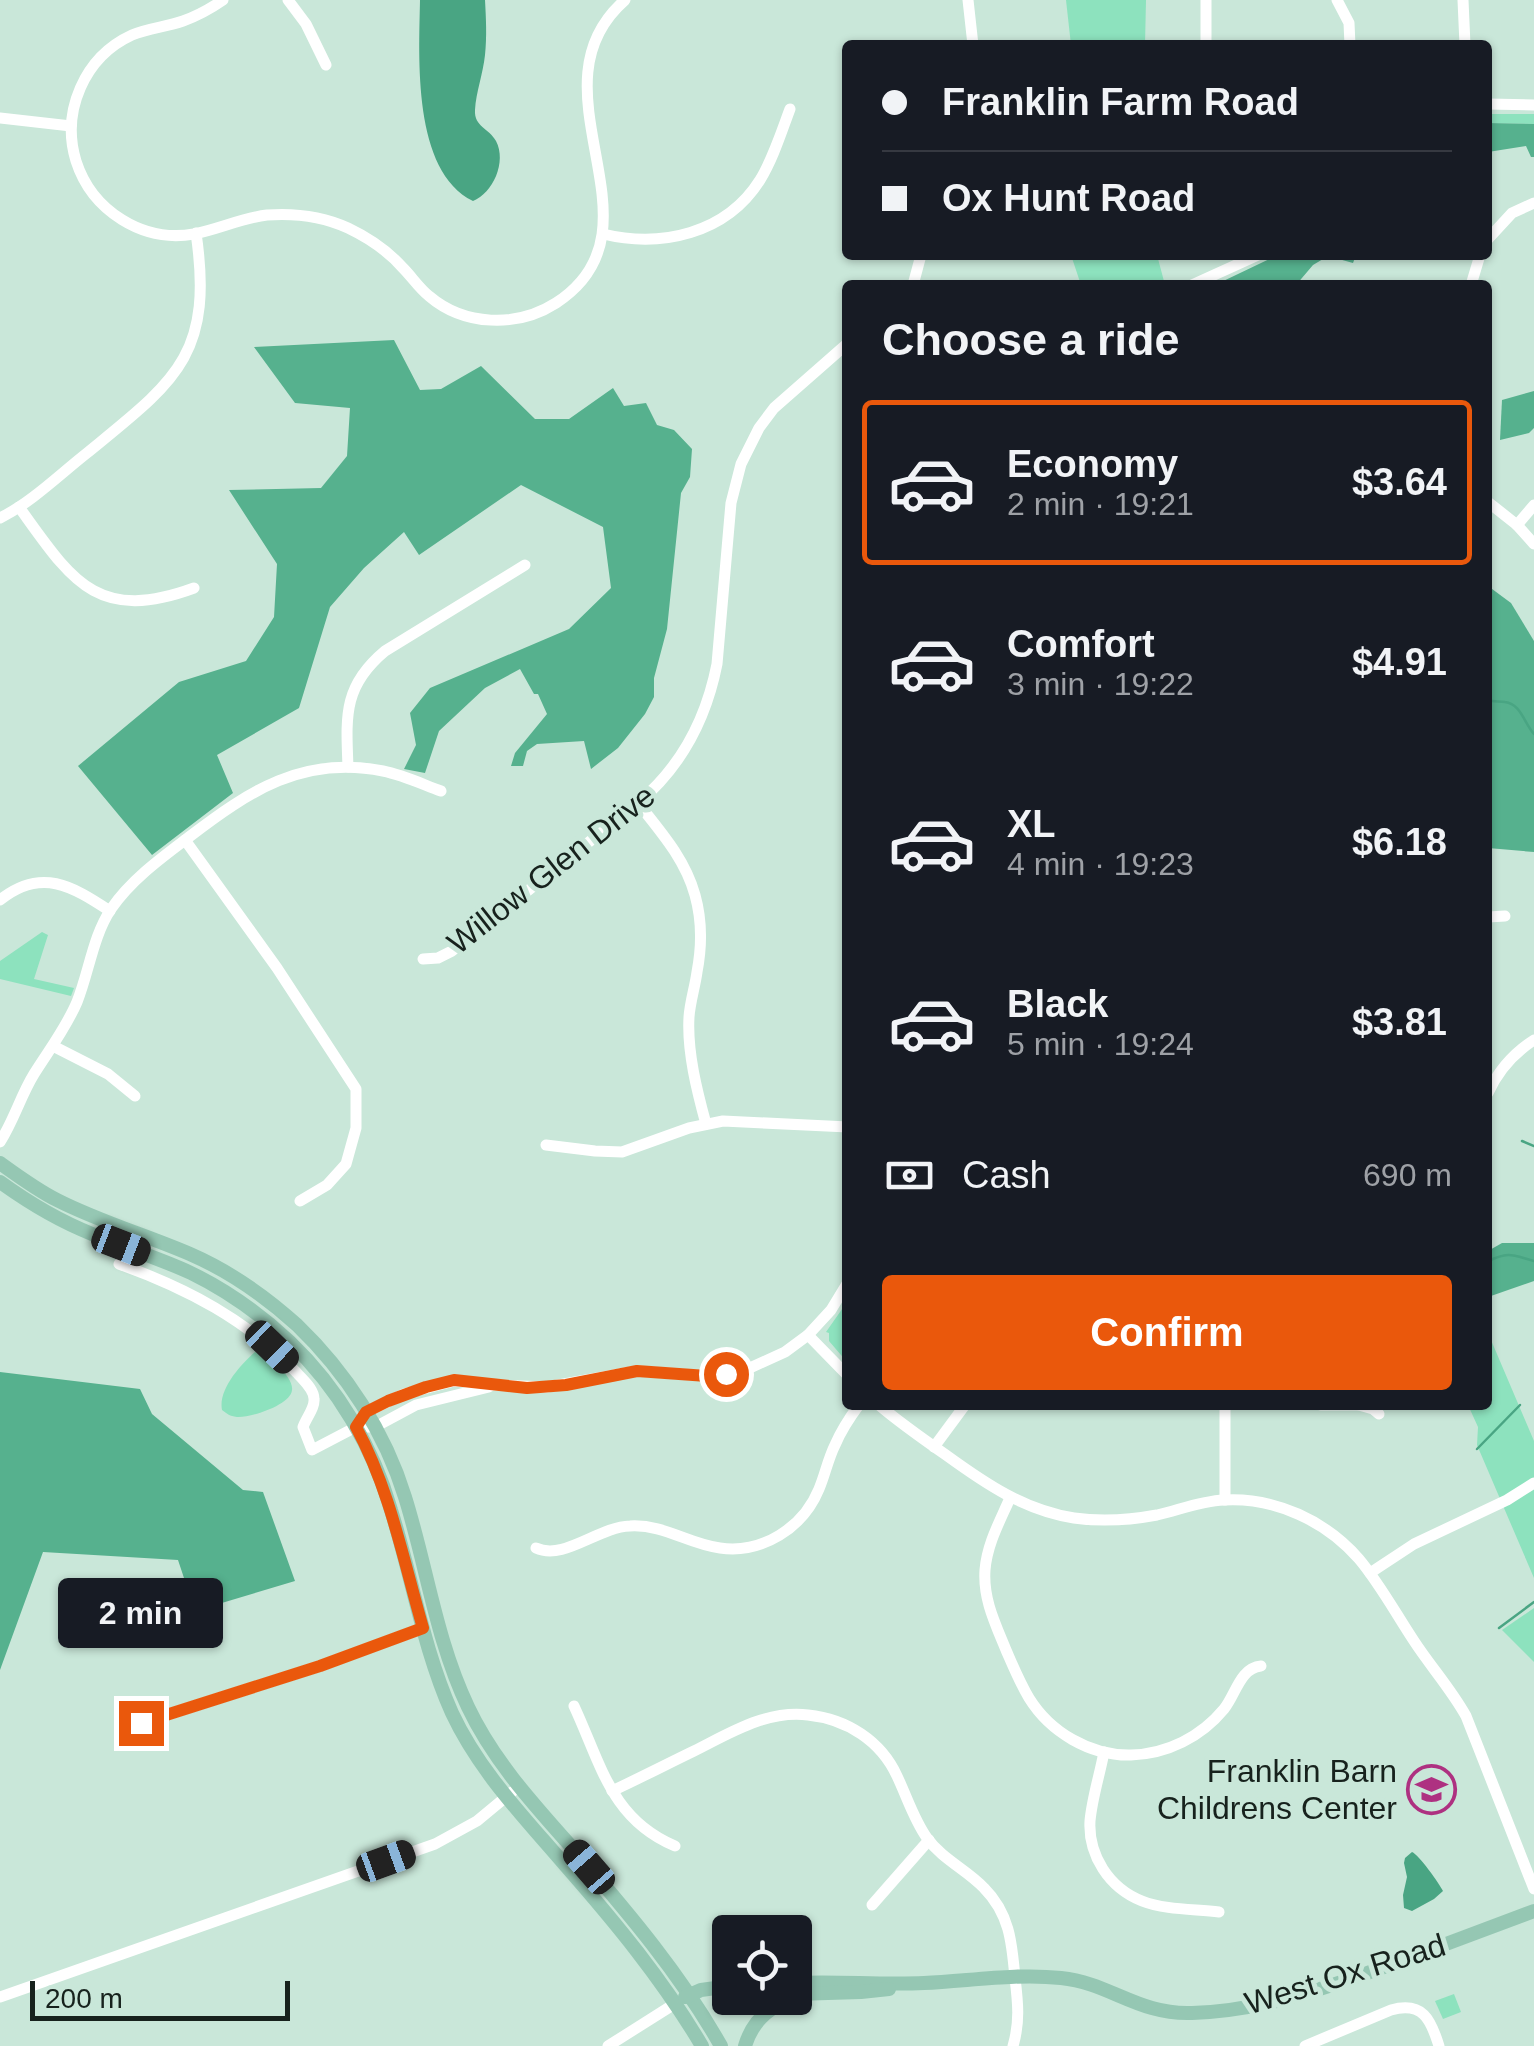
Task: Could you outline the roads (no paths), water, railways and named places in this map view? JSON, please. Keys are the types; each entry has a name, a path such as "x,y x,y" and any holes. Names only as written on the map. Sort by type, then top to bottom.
{"main road":[{"path":"0,1163 55,1199 188,1254 256,1292 319,1347 366,1412 395,1468 458,1685 488,1744 638,1925 692,1997 721,2046"},
{"path":"0,1182 73,1226 177,1266 239,1301 304,1356 334,1392 356,1427 388,1498 440,1685 454,1718 506,1797 622,1932 676,2003 702,2046"},
{"name":"West Ox Road","path":"812,1982 918,1983 1058,1977 1085,1982 1162,2012 1218,2011 1333,1985 1534,1910"},
{"name":"West Ox Road","path":"812,1994 861,1992 918,1983"},
{"path":"676,2003 712,1989"},
{"path":"746,2046 757,2021 772,2007 819,1994"},
{"path":"692,1997 712,1996"}],"street":[{"path":"223,0 193,17 130,36 93,65 79,89 71,126 73,149 88,188 126,223 168,236 196,234 268,215 332,222 382,248 441,305 473,318 496,320 529,316 549,306 567,295 591,266 603,234 604,211 587,95 587,66 598,33 626,0"},
{"path":"288,0 306,24 326,65"},
{"path":"968,0 972,40"},
{"path":"1206,0 1206,40"},
{"path":"1337,0 1349,23 1350,40"},
{"path":"1463,0 1465,40"},
{"path":"1492,104 1534,105"},
{"path":"603,234 632,240 663,240 688,234 722,218 748,196 763,176 790,110"},
{"path":"0,118 71,126"},
{"path":"1492,235 1512,213 1534,203"},
{"path":"0,518 20,507 148,403 176,372 191,342 200,304 196,234"},
{"path":"1203,280 1247,260"},
{"name":"Willow Glen Drive","path":"423,959 438,958 452,951 638,803 664,779 688,745 712,687 731,503 748,447 774,408 842,348"},
{"path":"1492,505 1534,544"},
{"path":"1516,525 1534,505"},
{"path":"20,507 64,569 90,589 138,601 194,588"},
{"path":"348,766 349,700 372,662 526,564"},
{"path":"0,1142 33,1075 74,1007 110,911 140,876 185,840 240,798 281,778 348,766 399,775 441,790"},
{"path":"638,803 680,860 698,911 700,951 689,1034 706,1124"},
{"path":"185,840 356,1089 356,1128 346,1164 327,1185 300,1201"},
{"path":"0,900 26,886 54,882 82,892 110,911"},
{"path":"1492,917 1506,916"},
{"path":"1492,1085 1512,1057 1534,1040"},
{"path":"52,1046 108,1074 135,1096"},
{"path":"546,1145 622,1152 706,1124 736,1120 842,1127"},
{"path":"118,1264 200,1298 279,1354 313,1392 313,1406 303,1427 312,1450 356,1427 374,1426 416,1405 494,1386"},
{"path":"356,1427 366,1412 404,1394 454,1380 547,1387 637,1371 726,1374 770,1360 808,1335 842,1292"},
{"path":"808,1335 842,1370"},
{"path":"536,1548 560,1552 600,1532 628,1526 658,1527 716,1548 745,1548 771,1540 794,1525 814,1501 834,1445 856,1410"},
{"path":"886,1410 1010,1498 1057,1515 1098,1520 1140,1518 1225,1500 1280,1508 1316,1523 1346,1546 1370,1574 1457,1700 1534,1890"},
{"path":"934,1447 961,1410"},
{"path":"1225,1410 1225,1500"},
{"path":"1374,1410 1379,1414"},
{"path":"1370,1574 1432,1534 1507,1500 1534,1483"},
{"path":"1010,1498 991,1541 985,1586 992,1616 1026,1694 1061,1732 1104,1752 1150,1753 1176,1746 1221,1713 1246,1672 1262,1666"},
{"path":"141,1723 320,1666 423,1628"},
{"path":"574,1706 612,1791 627,1814 654,1837 674,1846"},
{"path":"612,1791 755,1722 788,1714 820,1716 859,1732 881,1751 929,1840 979,1882 998,1906 1010,1933 1019,2010 1014,2046"},
{"path":"1104,1752 1090,1814 1095,1854 1102,1867 1118,1886 1141,1900 1219,1912"},
{"path":"0,1997 435,1844 476,1820 519,1786"},
{"path":"872,1905 929,1840"},
{"path":"608,2046 676,2003"},
{"path":"1305,2046 1404,2007 1427,2017 1439,2046"}],"waterway":[{"path":"1492,700 1515,706 1534,734"},
{"path":"1522,1141 1534,1146"},
{"path":"1492,1259 1511,1255 1534,1261"},
{"path":"1477,1449 1520,1405"},
{"path":"1499,1628 1534,1602"}],"place":[{"name":"Franklin Barn Childrens Center","path":"1432,1789"}]}
